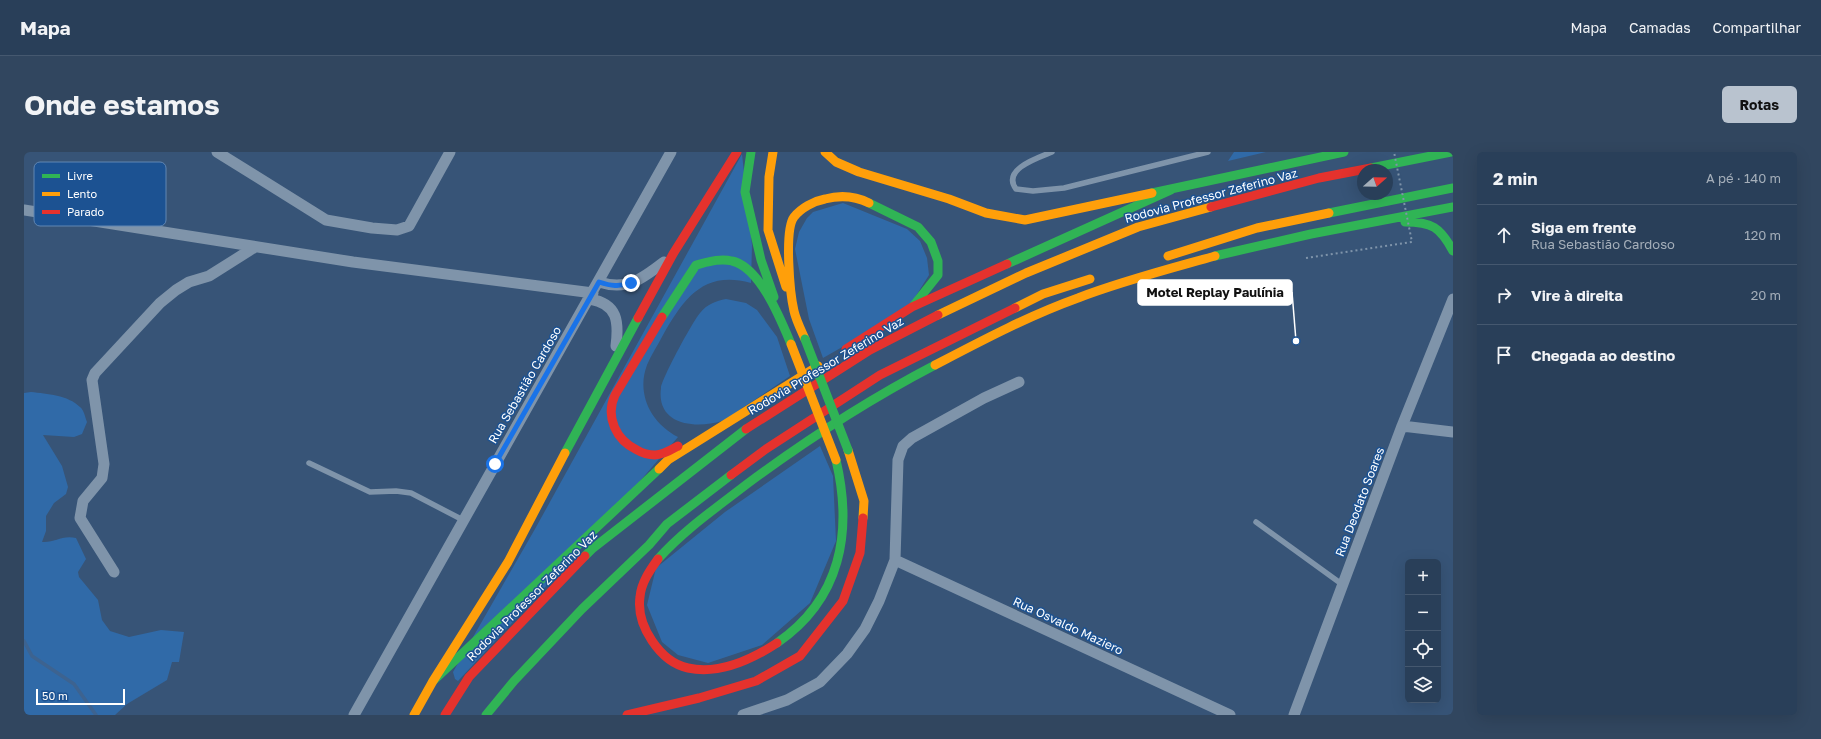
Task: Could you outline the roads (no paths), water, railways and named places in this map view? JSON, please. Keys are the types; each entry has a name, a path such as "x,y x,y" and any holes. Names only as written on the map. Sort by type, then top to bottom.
{"main road":[{"path":"414,715 433,681 508,562 614,361 673,254 737,152"},
{"path":"751,152 745,192 751,223 761,260 784,327 791,344 836,460 842,486 844,519 842,548 831,579 814,610 792,634 757,656 727,667 698,669 679,667 663,655 642,621 639,604 642,587 657,561 678,538 714,510 784,456 851,411 979,343 1076,298 1135,279 1218,256 1349,225 1453,207"},
{"path":"627,715 699,698 756,681 800,656 842,601 860,553 864,500 848,450 794,311 768,230 769,177 774,152"},
{"path":"826,152 828,156 853,170 949,199 986,213 1025,220 1344,152"},
{"name":"Rodovia Professor Zeferino Vaz","path":"445,715 469,677 592,549 740,433 870,350 911,328 1026,273 1138,227 1319,178 1451,152"},
{"path":"1158,258 1257,228 1453,188"},
{"path":"839,353 912,307 1171,190"},
{"path":"794,311 788,253 789,235 793,218 804,208 820,200 838,196 860,198 918,227 931,242 938,261 938,275 912,307"},
{"path":"1349,225 1422,221 1439,229 1453,252"},
{"path":"720,427 711,429 660,456 644,454 625,444 615,430 612,417 612,402 650,332 696,265 719,259 731,260 744,265 759,280 784,327"},
{"path":"486,715 514,681 582,609 649,545 667,524 766,449 880,375 1043,294 1100,276"},
{"path":"433,681 668,460 826,361"}],"street":[{"path":"218,152 326,220 372,228 397,230 410,226 447,153"},
{"name":"Rua Sebastião Cardoso","path":"354,715 463,520 592,296 671,152"},
{"path":"24,210 34,212"},
{"path":"124,226 353,262 592,296 613,310 617,320 618,330 614,361"},
{"path":"114,572 80,518 83,501 102,478 104,464 92,380 96,373 160,303 189,282 210,276 255,247"},
{"path":"599,282 612,286 622,286 640,280 673,254"},
{"name":"Rua Deodato Soares","path":"1294,715 1402,426 1453,299"},
{"path":"743,715 787,700 820,682 847,654 865,630 879,602 895,560 898,460 903,446 912,438 932,426 984,398 1019,382"},
{"path":"1402,426 1453,432"},
{"name":"Rua Osvaldo Maziero","path":"895,560 1230,715"}],"lane":[{"path":"1052,152 1019,168 1014,178 1014,187 1016,189 1033,191 1064,188 1208,152"},
{"path":"309,463 370,492 396,491 411,493 463,520"},
{"path":"1256,522 1342,585"}],"waterway":[{"path":"24,641 32,656 74,684 96,715"}],"place":[{"name":"Motel Replay Paulínia","path":"1296,341"}]}
